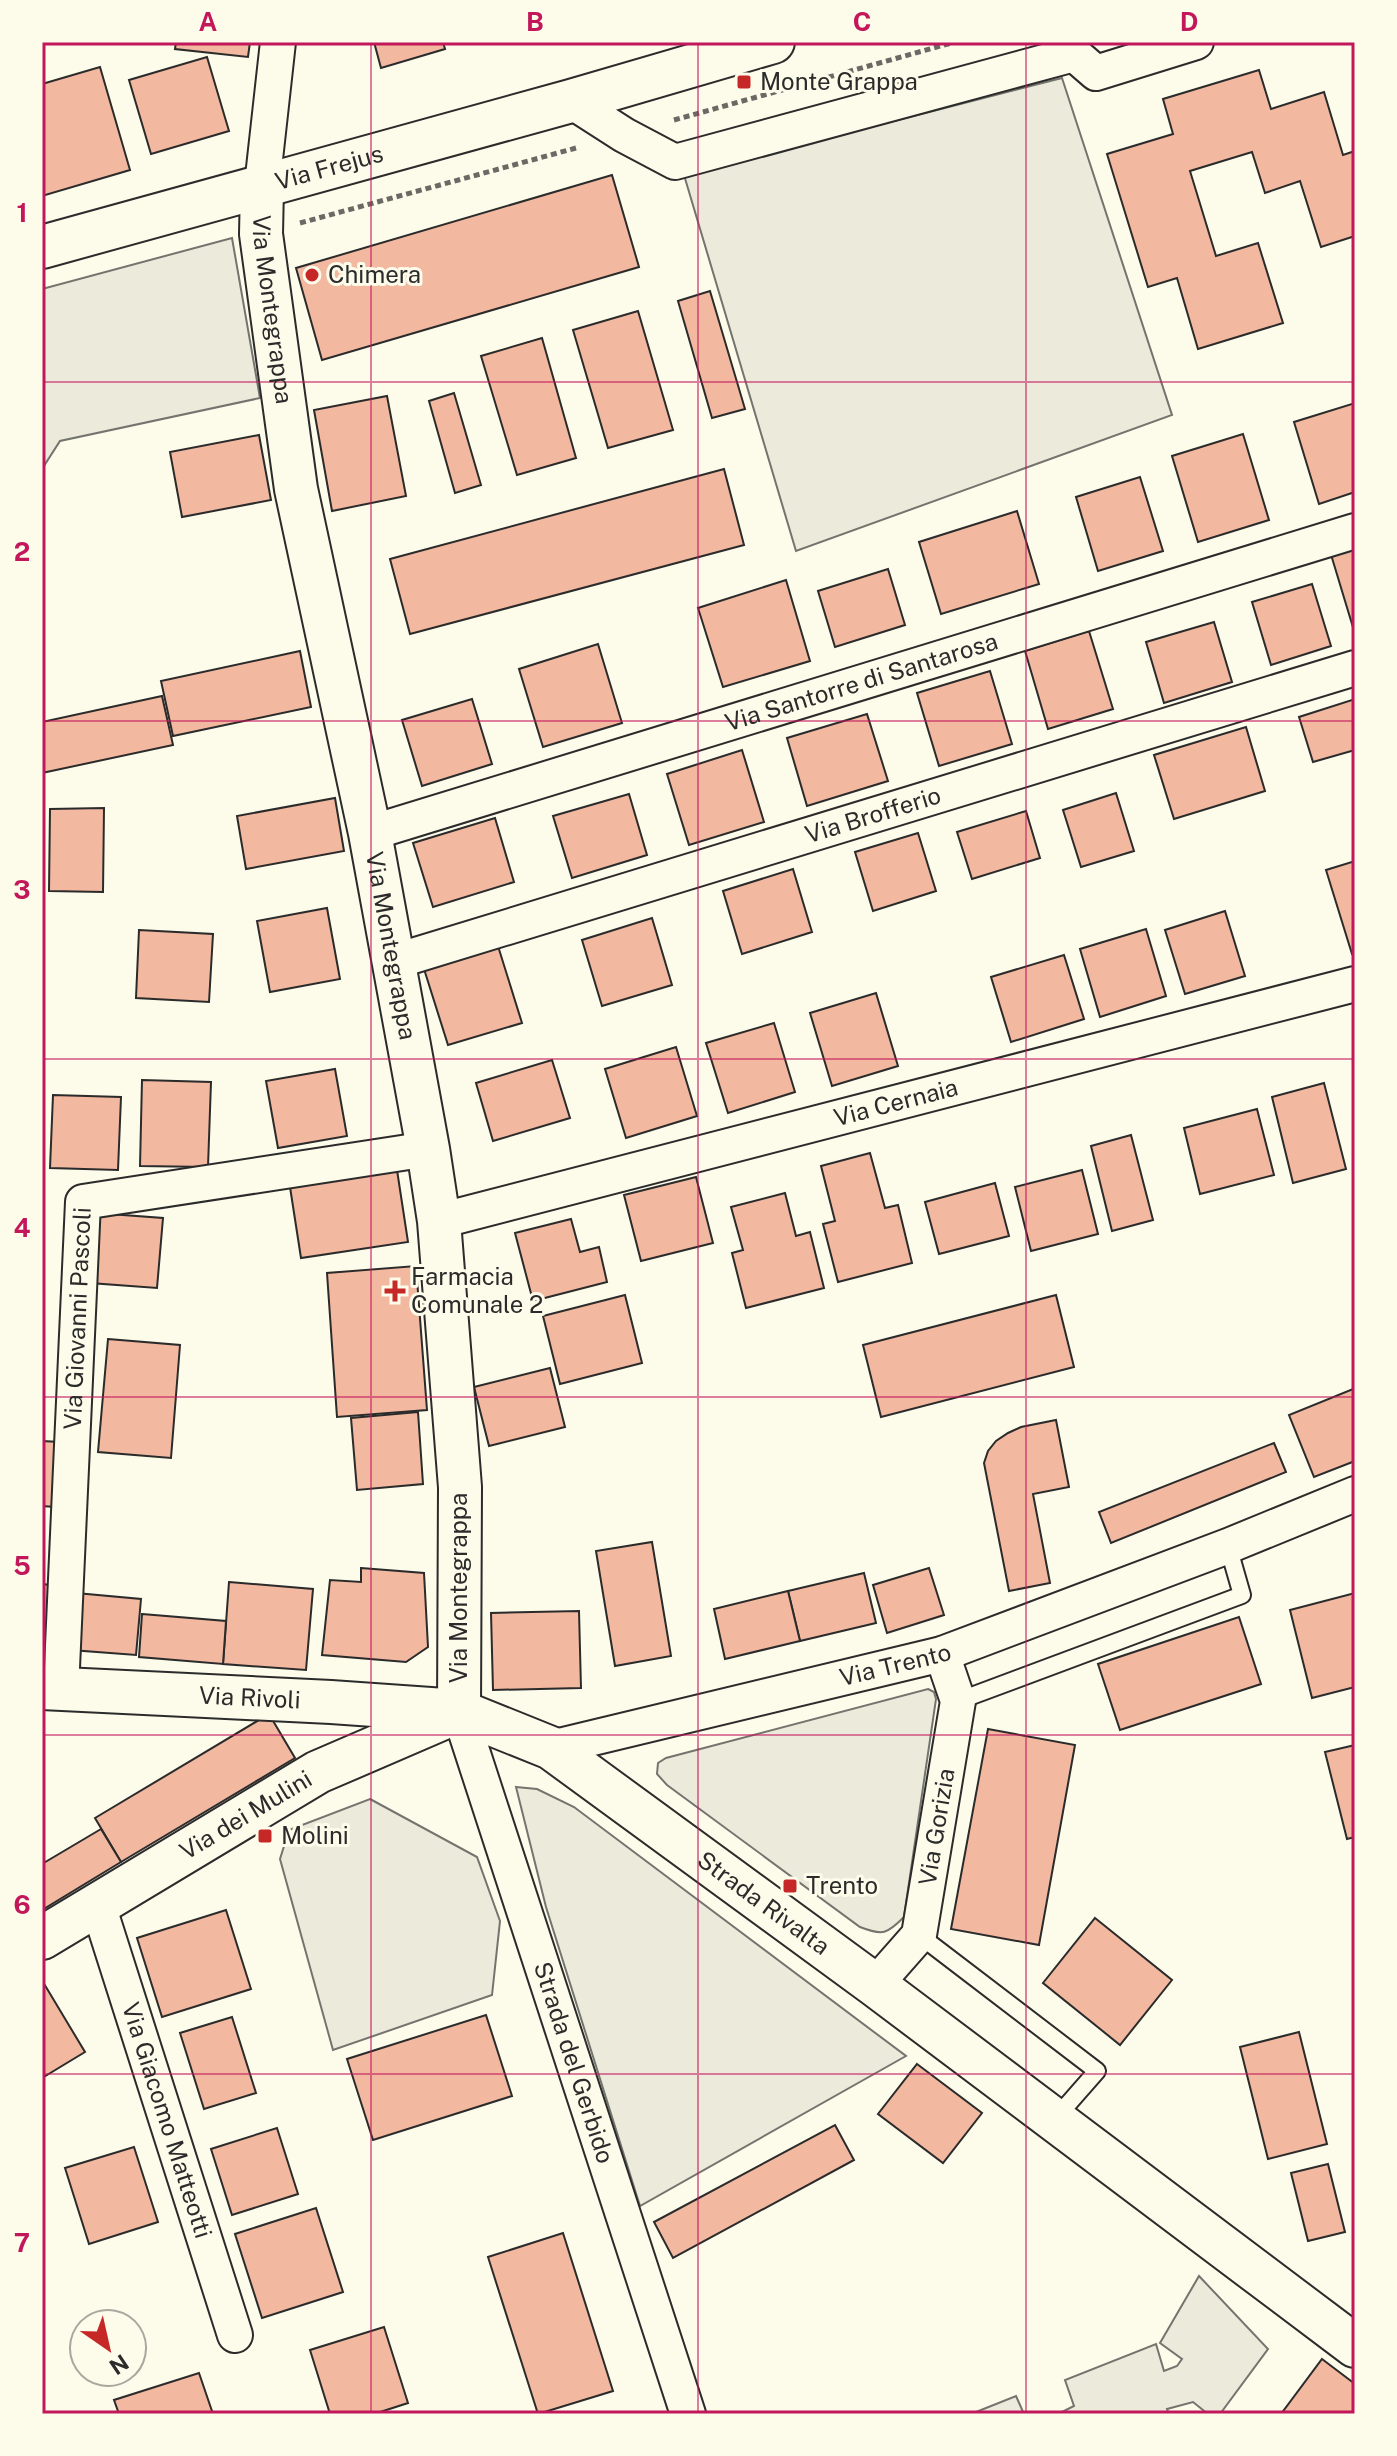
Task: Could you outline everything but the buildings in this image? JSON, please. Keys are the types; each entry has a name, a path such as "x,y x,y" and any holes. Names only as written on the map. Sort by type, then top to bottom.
{"street":[{"path":"262,186 278,42"},
{"name":"Via Frejus","path":"42,247 773,42"},
{"path":"571,101 624,135 675,162 1072,48 1096,73 1196,42"},
{"name":"Via Montegrappa","path":"262,186 261,234 296,489 370,833 439,1221 460,1487 459,1711"},
{"name":"Via Santorre di Santarosa","path":"370,833 1355,531"},
{"name":"Via Brofferio","path":"393,962 1355,668"},
{"name":"Via Cernaia","path":"439,1221 1355,984"},
{"name":"Via Giovanni Pascoli","path":"52,1689 83,1202 428,1149"},
{"name":"Via Trento","path":"551,1748 942,1654 1228,1546 1355,1494"},
{"name":"Via Gorizia","path":"919,1935 958,1701 942,1654"},
{"name":"Via Rivoli","path":"52,1689 459,1711"},
{"name":"Strada Rivalta","path":"459,1711 551,1748 875,1985 1355,2346"},
{"name":"Via dei Mulini","path":"42,1938 318,1772 459,1711"},
{"name":"Strada del Gerbido","path":"459,1711 688,2414"},
{"name":"Via Giacomo Matteotti","path":"98,1905 235,2335"},
{"path":"875,1985 919,1935"}],"lane":[{"path":"958,1701 1242,1595 1228,1546"},
{"path":"919,1935 1097,2071 1053,2121"}],"shaded area":[{"path":"1062,78 1172,415 796,551 684,175"},
{"path":"232,238 260,398 60,441 42,469 42,289"},
{"path":"928,1689 934,1692 936,1699 904,1917 884,1932 860,1927 667,1785 657,1774 658,1763 666,1758"},
{"path":"516,1787 537,1789 574,1807 906,2056 640,2206 546,1907"},
{"path":"370,1799 477,1857 500,1921 492,1995 333,2050 280,1859 289,1830"},
{"path":"1199,2276 1268,2349 1220,2414 1208,2414 1193,2402 1167,2409 1169,2414 1058,2414 1074,2406 1065,2380 1156,2344 1164,2371 1177,2366 1182,2359 1160,2343"},
{"path":"1016,2396 1024,2414 971,2414"}],"place":[{"name":"Monte Grappa","path":"744,82"},
{"name":"Chimera","path":"312,275"},
{"name":"Farmacia Comunale 2","path":"395,1291"},
{"name":"Molini","path":"265,1836"},
{"name":"Trento","path":"790,1886"}]}
